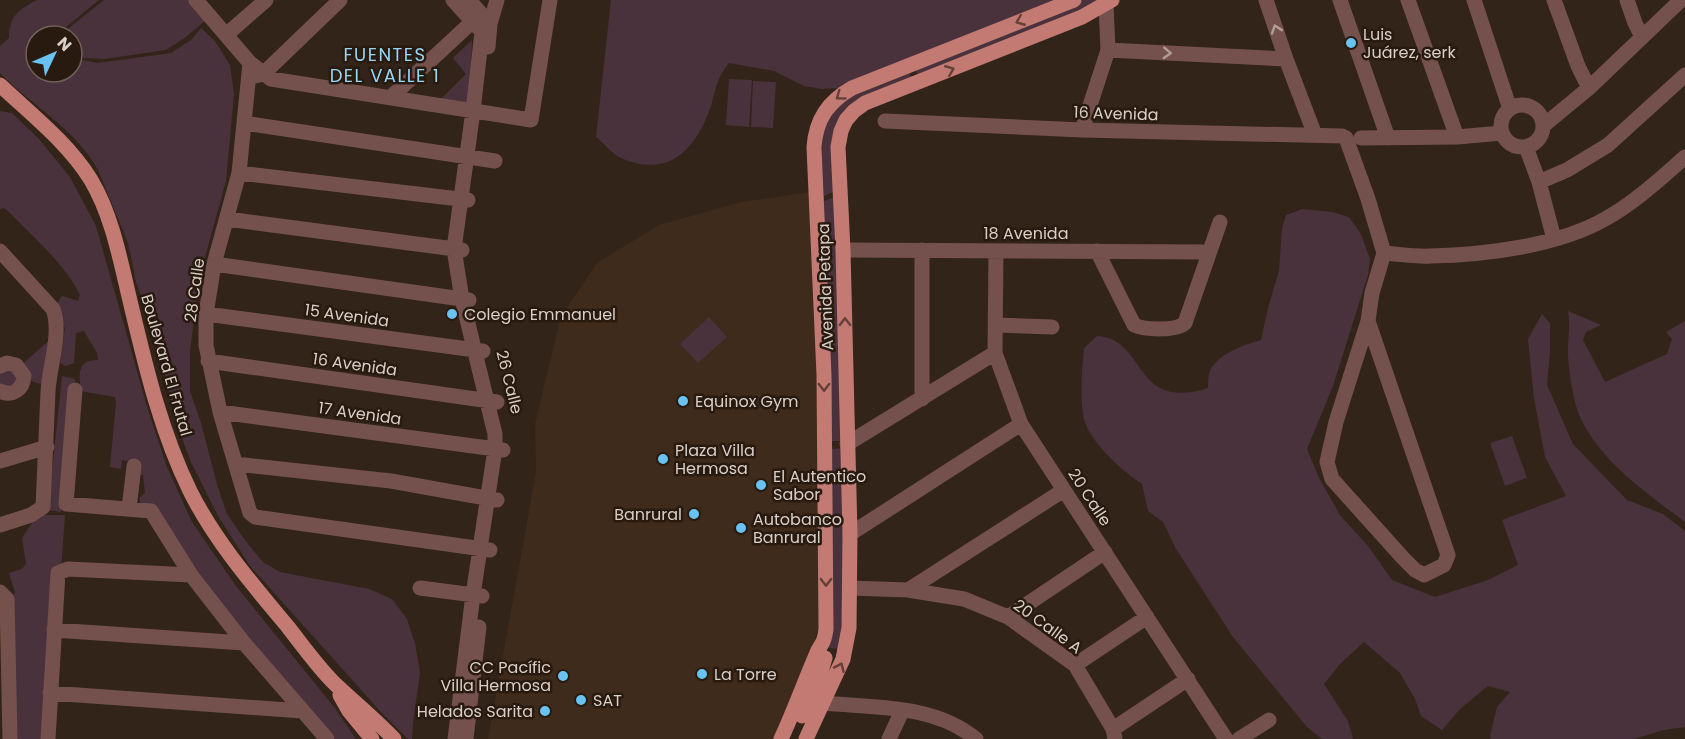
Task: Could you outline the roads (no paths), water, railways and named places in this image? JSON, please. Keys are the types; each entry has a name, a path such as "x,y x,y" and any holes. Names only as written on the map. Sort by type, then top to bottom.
{"main road":[{"name":"Avenida Petapa","path":"781,739 816,653 824,643 826,622 825,445 820,263 814,159 816,132 821,117 835,98 852,88 1074,0"},
{"name":"Avenida Petapa","path":"806,739 846,651 849,628 850,534 843,250 838,147 843,125 860,106 1082,17 1109,2"},
{"path":"910,64 918,83"},
{"name":"Boulevard El Frutal","path":"0,85 65,146 95,188 119,255 158,411 176,460 192,494 225,547 253,585 333,682 394,739"},
{"path":"825,445 847,444"},
{"path":"792,739 819,680 826,655 824,643"},
{"name":"Boulevard El Frutal","path":"333,682 346,706 372,739"}],"street":[{"path":"226,35 266,0"},
{"path":"254,71 340,0"},
{"path":"453,0 472,8 480,29 486,30"},
{"name":"26 Calle","path":"455,739 486,549 499,450 492,402 467,299 458,250 478,112 486,30 497,0"},
{"path":"199,1 254,71 271,79 531,120 550,0"},
{"path":"1266,0 1315,135"},
{"path":"1340,0 1388,138"},
{"path":"1408,0 1457,137"},
{"path":"1474,0 1510,109"},
{"path":"1554,0 1578,66 1589,88"},
{"path":"1627,0 1642,37"},
{"path":"1541,120 1560,110 1589,88 1681,0"},
{"path":"1082,130 1108,50 1109,2"},
{"path":"391,97 472,8"},
{"path":"1108,50 1286,59"},
{"name":"28 Calle","path":"254,71 244,123 239,173 214,264 206,314 208,361 220,412 250,513 255,517 486,549"},
{"path":"1539,182 1566,170 1608,145 1684,75"},
{"path":"1523,105 1529,107 1541,120 1538,140 1526,147 1511,144 1502,133 1502,119 1510,109 1523,105"},
{"name":"16 Avenida","path":"885,121 1082,130 1315,135 1354,138 1457,137 1502,133"},
{"path":"244,123 495,161"},
{"path":"1354,138 1368,199 1384,253 1372,293 1368,321 1336,422 1327,462 1332,479 1409,564 1424,575 1444,565 1448,555 1368,321"},
{"path":"1526,147 1539,182 1554,239"},
{"path":"1384,253 1428,257 1491,252 1554,239 1604,220 1651,188 1685,157"},
{"path":"239,173 464,200"},
{"path":"227,219 458,250"},
{"path":"1097,252 1134,325 1142,329 1181,327 1185,324 1220,222"},
{"name":"18 Avenida","path":"843,250 1209,252"},
{"path":"922,250 922,399"},
{"path":"0,251 55,313 54,348 48,390 47,447 42,508 31,515 0,525"},
{"name":"20 Calle","path":"996,251 995,353 1021,424 1226,739"},
{"path":"214,264 467,299"},
{"name":"15 Avenida","path":"206,314 479,351"},
{"path":"996,325 1052,327"},
{"path":"847,444 995,353"},
{"path":"0,391 15,392 24,381 20,368 2,360"},
{"name":"16 Avenida","path":"208,361 492,402"},
{"path":"24,381 48,390"},
{"path":"75,390 66,503 69,506 151,511 191,575 244,643 327,739"},
{"name":"17 Avenida","path":"220,412 499,450"},
{"path":"850,534 1021,424"},
{"path":"0,461 47,447"},
{"path":"236,464 391,481 492,499"},
{"path":"129,509 134,466"},
{"path":"908,590 1064,490"},
{"path":"1008,617 1105,552"},
{"path":"48,739 57,575 61,570 191,575"},
{"path":"420,588 478,595"},
{"name":"20 Calle A","path":"850,588 908,590 964,599 1008,617 1075,665 1114,734"},
{"path":"0,592 7,599 5,721 10,739"},
{"name":"26 Calle","path":"466,739 478,595"},
{"path":"1075,665 1148,617"},
{"path":"54,630 244,643"},
{"path":"1114,734 1188,679"},
{"path":"50,693 302,711"},
{"path":"823,703 925,713 962,728 976,739"},
{"path":"889,739 902,711"},
{"path":"1239,739 1269,720"}],"place":[{"name":"Luis Juárez, serk","path":"1351,43"},
{"name":"Colegio Emmanuel","path":"452,314"},
{"name":"Equinox Gym","path":"683,401"},
{"name":"Plaza Villa Hermosa","path":"663,459"},
{"name":"El Autentico Sabor","path":"761,485"},
{"name":"Banrural","path":"694,514"},
{"name":"Autobanco Banrural","path":"741,528"},
{"name":"La Torre","path":"702,674"},
{"name":"CC Pacífic Villa Hermosa","path":"563,676"},
{"name":"SAT","path":"581,700"},
{"name":"Helados Sarita","path":"545,711"}],"district":[{"name":"FUENTES DEL VALLE 1","path":"385,65"}]}
